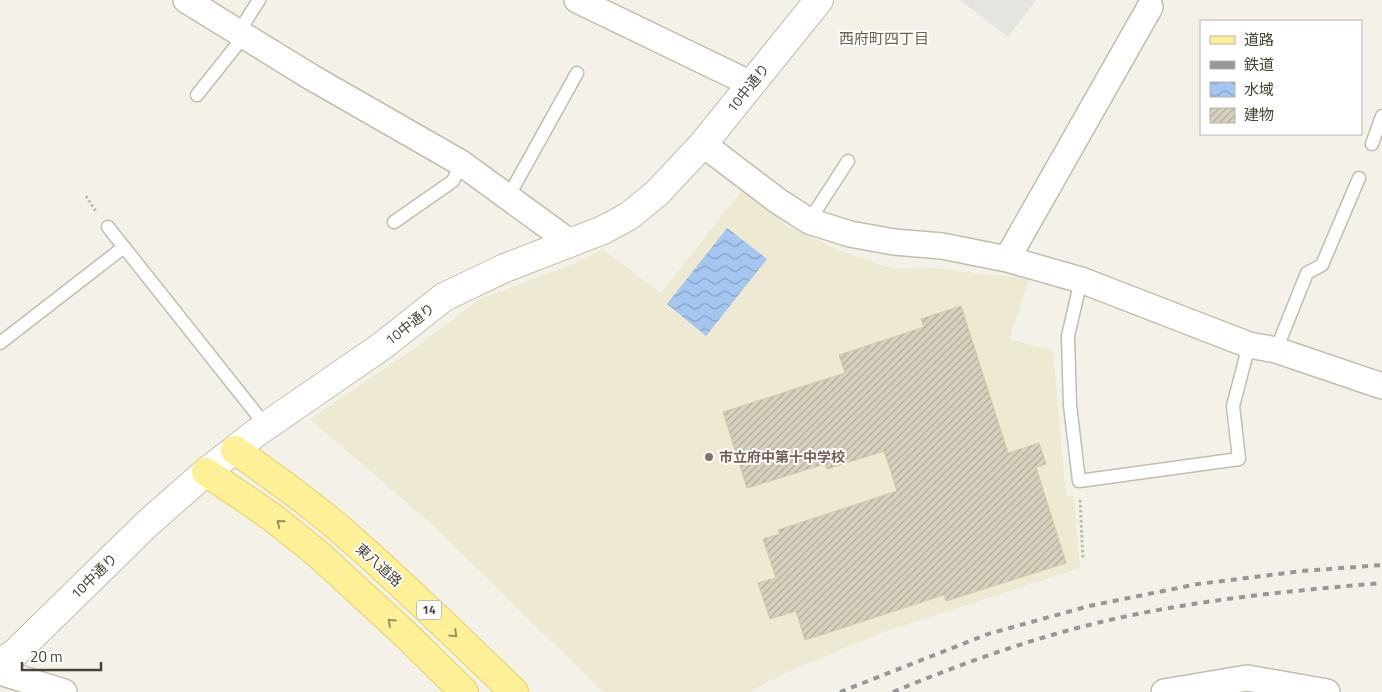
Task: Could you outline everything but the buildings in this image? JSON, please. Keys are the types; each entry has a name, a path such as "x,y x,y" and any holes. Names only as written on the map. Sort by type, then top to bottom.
{"main road":[{"name":"東八道路","path":"234,450 289,488 341,530 514,692"},
{"name":"14","path":"206,472 272,517 318,554 405,634 464,692"}],"street":[{"path":"186,0 311,78 461,163 571,243"},
{"path":"577,0 751,84"},
{"name":"10中通り","path":"0,663 15,653 148,523 206,472 266,426 382,346 444,298 505,268 603,230 629,216 657,193 703,144 820,0"},
{"path":"1007,259 1150,7"},
{"path":"703,144 778,201 809,221 850,234 894,242 942,246 1007,259 1081,280 1249,345 1276,350 1382,386"},
{"path":"0,672 64,692"},
{"path":"1164,692 1247,678 1277,688 1327,692"}],"lane":[{"path":"197,95 241,34 259,0"},
{"path":"508,197 578,73"},
{"path":"1372,144 1382,116"},
{"path":"809,221 848,161"},
{"path":"394,222 453,181 461,163"},
{"path":"1276,350 1307,273 1322,265 1359,178"},
{"path":"108,227 266,426"},
{"path":"0,343 124,247"},
{"path":"1081,280 1068,336 1070,405 1080,482 1239,459 1233,406 1249,345"}],"path":[{"path":"1080,482 1083,560"}],"shaded area":[{"path":"960,0 1036,0 1008,37"},
{"name":"市立府中第十中学校","path":"743,189 787,226 841,251 893,269 936,268 1030,278 1009,339 1053,351 1066,496 1074,496 1080,568 881,633 781,675 750,692 603,692 436,528 310,419 412,350 479,300 580,261 602,249 661,293"}],"water":[{"path":"727,228 767,259 706,336 667,304"}],"railway":[{"path":"840,692 988,634 1089,606 1198,584 1302,571 1382,565"},
{"path":"893,692 996,653 1048,636 1136,614 1276,593 1382,583"}],"place":[{"name":"市立府中第十中学校","path":"709,457"}],"district":[{"name":"西府町四丁目","path":"884,39"}]}
